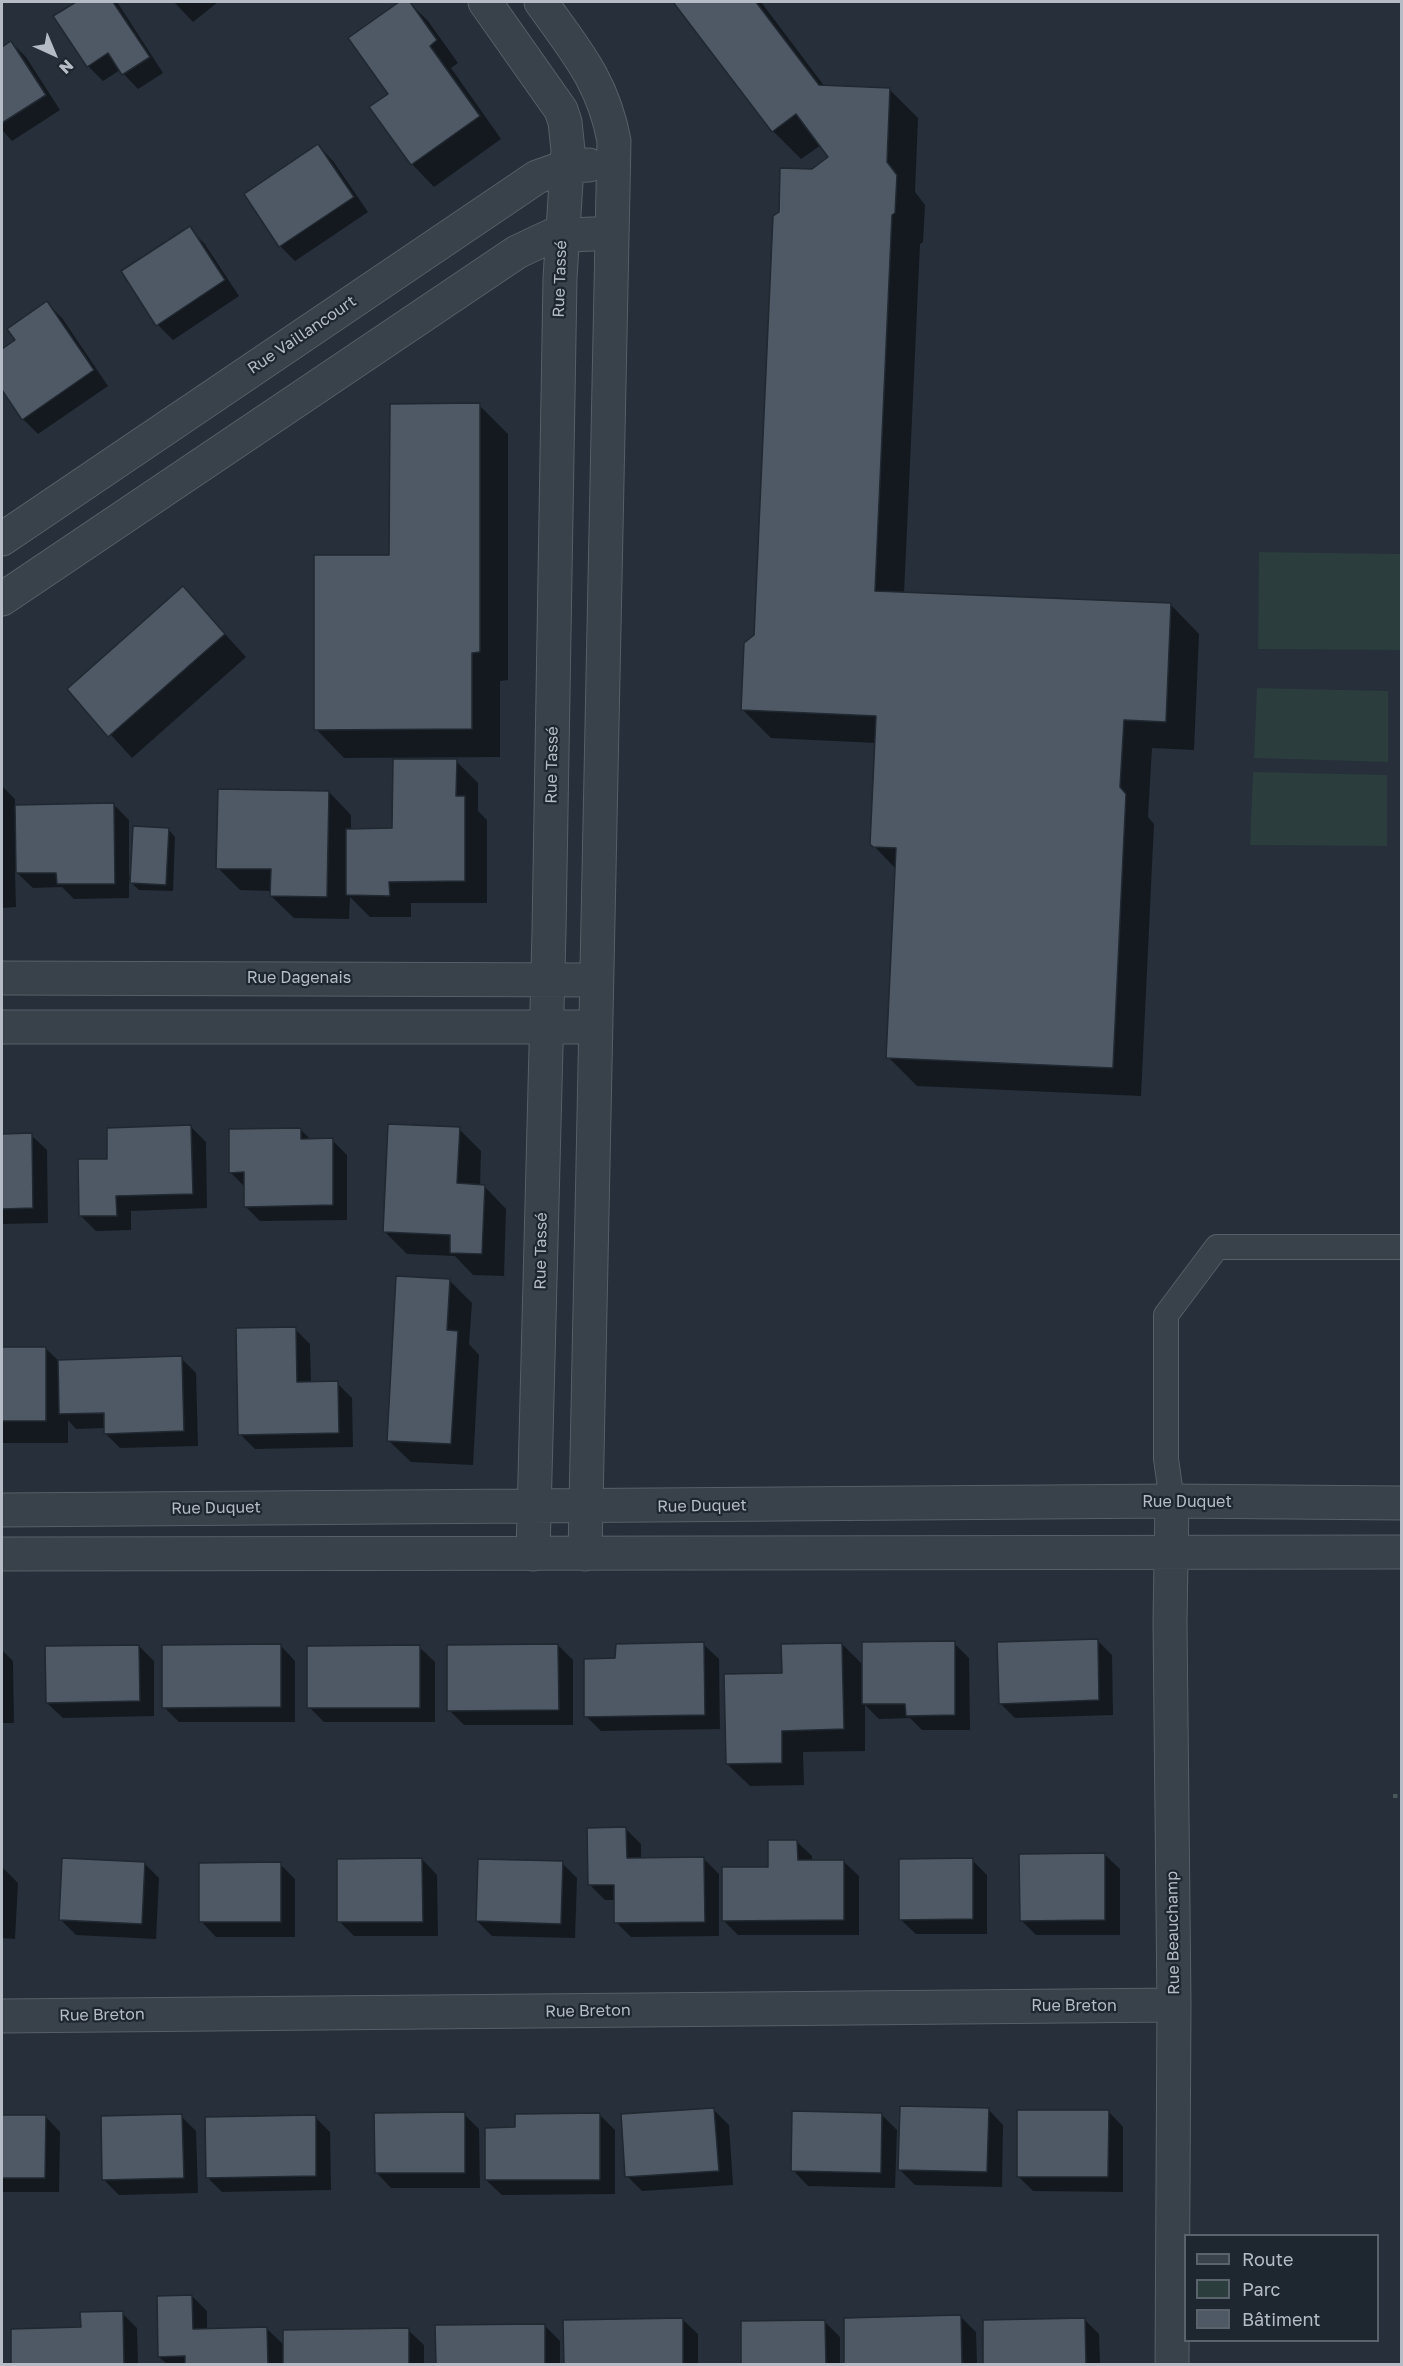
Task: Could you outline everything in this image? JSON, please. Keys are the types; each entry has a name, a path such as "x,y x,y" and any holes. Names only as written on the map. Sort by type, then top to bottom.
{"street":[{"name":"Rue Tassé","path":"485,2 561,110 568,137 568,166 561,235 547,1026 533,1554"},
{"path":"541,2 591,74 601,93 610,121 614,164 585,1554"},
{"name":"Rue Vaillancourt","path":"2,539 522,186 545,173 568,166 614,164"},
{"path":"2,599 518,252 551,236 612,233"},
{"name":"Rue Dagenais","path":"2,978 548,978 596,980"},
{"path":"2,1027 596,1027"},
{"name":"Rue Duquet","path":"2,1510 1172,1501 1401,1503"},
{"name":"Rue Beauchamp","path":"1172,1501 1170,1552 1174,2005 1172,2364"},
{"path":"2,1554 1170,1552 1329,1554 1401,1552"},
{"name":"Rue Breton","path":"2,2016 1174,2005"}],"lane":[{"path":"1172,1501 1166,1459 1166,1315 1217,1247 1401,1246"}],"path":[{"path":"1393,1796 1401,1796"}],"green space":[{"path":"1259,552 1401,554 1401,650 1258,649"},
{"path":"1257,688 1388,691 1388,762 1254,758"},
{"path":"1253,772 1387,775 1387,846 1250,845"}],"building":[{"path":"76,2 113,2 150,57 122,75 108,53 87,67 53,16"},
{"path":"399,2 410,2 437,40 430,46 480,116 411,165 369,107 388,94 348,38"},
{"path":"673,2 756,2 819,85 890,88 887,162 897,175 895,213 892,215 875,591 1171,603 1166,722 1124,720 1120,787 1126,794 1113,1068 886,1058 896,848 873,847 870,844 876,716 741,710 744,643 754,635 773,216 779,212 780,168 812,169 828,157 796,114 772,132"},
{"path":"11,41 46,95 2,123 2,47"},
{"path":"318,144 354,197 279,247 244,194"},
{"path":"190,226 225,280 156,326 121,271"},
{"path":"47,301 94,370 22,420 2,390 2,349 15,340 7,329"},
{"path":"480,403 480,652 472,653 472,729 314,730 314,555 389,555 390,404"},
{"path":"183,586 225,634 108,737 67,689"},
{"path":"393,759 457,759 456,796 465,796 465,881 389,882 390,896 346,895 346,829 392,828"},
{"path":"218,789 329,791 327,897 270,896 271,869 216,869"},
{"path":"114,803 115,884 57,884 56,873 16,873 15,805"},
{"path":"133,826 169,828 166,885 130,883"},
{"path":"388,1124 460,1127 457,1183 485,1185 482,1254 450,1253 450,1235 383,1232"},
{"path":"191,1125 193,1194 116,1196 117,1216 79,1216 78,1159 107,1159 107,1128"},
{"path":"301,1128 301,1139 333,1138 333,1205 244,1207 244,1172 229,1173 229,1129"},
{"path":"32,1133 33,1208 2,1209 2,1134"},
{"path":"396,1276 450,1279 447,1330 458,1331 451,1444 387,1441"},
{"path":"296,1327 297,1382 338,1381 339,1433 238,1435 236,1328"},
{"path":"2,1347 46,1347 46,1421 2,1421"},
{"path":"182,1356 184,1431 104,1434 104,1413 59,1414 58,1360"},
{"path":"1098,1639 1099,1700 999,1704 997,1642"},
{"path":"955,1641 955,1715 906,1716 905,1704 862,1704 862,1642"},
{"path":"704,1642 705,1715 584,1717 584,1659 615,1658 616,1644"},
{"path":"842,1643 844,1729 782,1731 782,1763 726,1764 724,1674 782,1673 781,1644"},
{"path":"281,1644 281,1707 162,1708 162,1645"},
{"path":"558,1644 559,1710 447,1711 447,1645"},
{"path":"139,1645 140,1701 46,1703 45,1646"},
{"path":"420,1645 420,1708 307,1708 307,1646"},
{"path":"626,1827 627,1858 704,1857 705,1922 614,1923 614,1885 588,1885 587,1828"},
{"path":"768,1840 797,1840 798,1860 844,1860 844,1920 722,1921 722,1867 768,1867"},
{"path":"1105,1853 1105,1920 1020,1921 1019,1854"},
{"path":"62,1858 145,1862 142,1924 59,1920"},
{"path":"422,1858 423,1922 337,1922 337,1859"},
{"path":"973,1858 973,1919 899,1920 899,1859"},
{"path":"478,1859 563,1861 561,1924 476,1921"},
{"path":"281,1862 281,1922 199,1922 199,1863"},
{"path":"900,2106 989,2108 987,2172 898,2170"},
{"path":"714,2108 719,2171 625,2177 621,2114"},
{"path":"1017,2110 1109,2110 1108,2177 1017,2177"},
{"path":"792,2111 882,2113 881,2173 791,2171"},
{"path":"465,2112 465,2173 375,2173 374,2113"},
{"path":"600,2113 600,2180 485,2180 485,2128 515,2127 515,2114"},
{"path":"182,2114 184,2178 102,2180 101,2116"},
{"path":"2,2115 46,2115 45,2178 2,2178"},
{"path":"316,2115 316,2176 206,2178 205,2117"},
{"path":"192,2295 193,2329 267,2327 268,2364 185,2364 185,2356 158,2357 157,2296"},
{"path":"123,2311 124,2364 11,2364 11,2329 81,2327 80,2312"},
{"path":"961,2315 962,2364 844,2364 844,2318"},
{"path":"683,2318 683,2364 564,2364 563,2320"},
{"path":"1085,2318 1086,2364 983,2364 983,2320"},
{"path":"825,2320 826,2364 741,2364 741,2321"},
{"path":"545,2324 545,2364 436,2364 435,2325"},
{"path":"409,2328 409,2364 283,2364 283,2330"}]}
